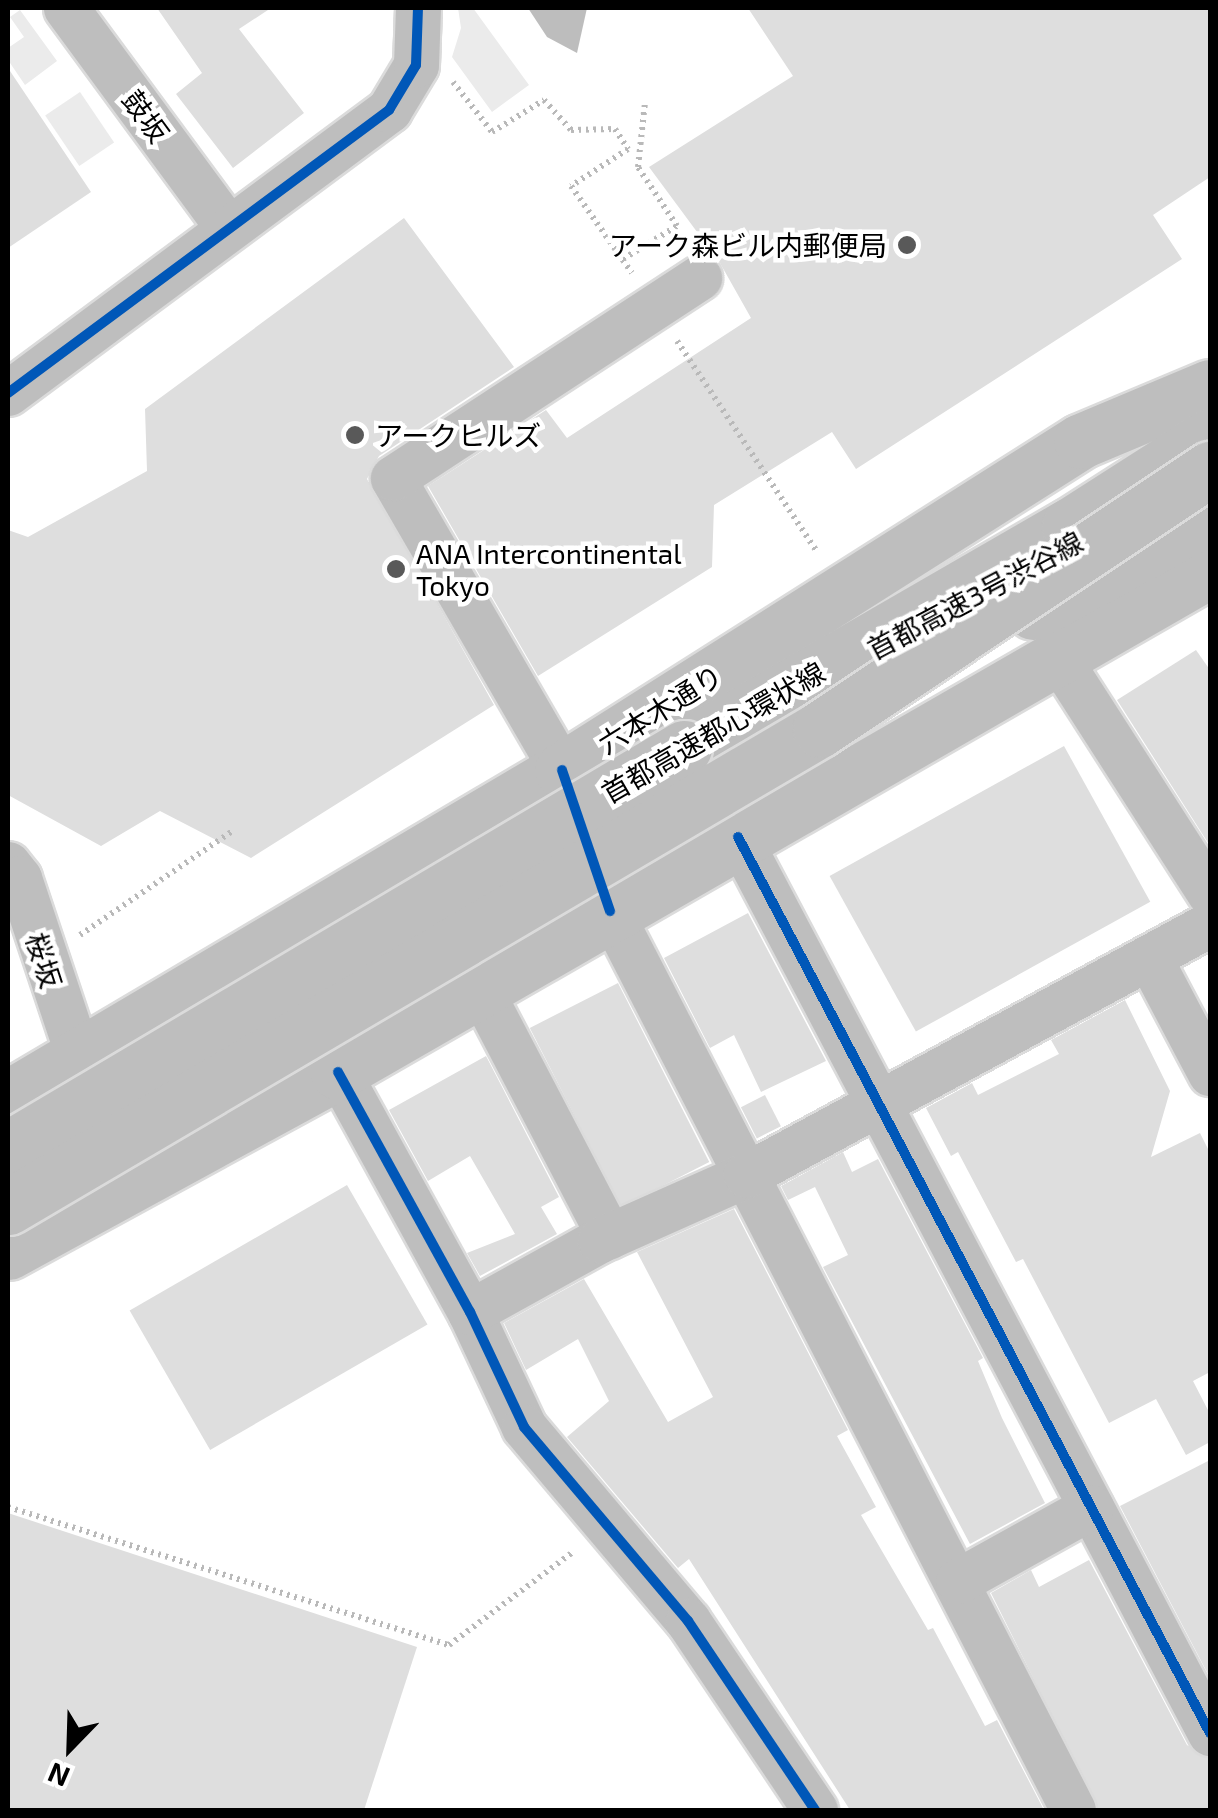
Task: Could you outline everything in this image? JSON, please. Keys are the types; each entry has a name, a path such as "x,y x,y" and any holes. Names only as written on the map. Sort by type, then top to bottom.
{"main road":[{"path":"1081,441 1210,355"},
{"name":"六本木通り","path":"8,1098 562,770 1081,441 1210,387"},
{"name":"首都高速都心環状線","path":"8,1149 688,766 1210,436"},
{"name":"首都高速都心環状線","path":"820,729 1210,468"},
{"name":"首都高速3号渋谷線","path":"688,766 1210,468"},
{"path":"562,770 588,792 624,801 1210,500"},
{"name":"首都高速都心環状線","path":"8,1207 820,729 1210,516"},
{"path":"8,1252 338,1072 738,837 1059,659 1210,570"},
{"path":"8,1165 629,816 688,766"},
{"path":"176,1000 282,998 569,830 629,816 695,814 738,837"}],"street":[{"name":"鼓坂","path":"66,8 226,225"},
{"path":"8,393 226,225 389,110 406,90 421,38 418,8"},
{"path":"562,770 393,478 698,278"},
{"path":"1059,659 1210,894"},
{"path":"738,837 881,1100 1210,1733"},
{"name":"桜坂","path":"8,864 19,878 79,1058"},
{"path":"610,912 1073,1810"},
{"path":"470,1312 610,1236 746,1175 1151,960 1210,924"},
{"path":"1151,960 1210,1073"},
{"path":"479,987 610,1236"},
{"path":"338,1072 470,1312 524,1427 688,1621 815,1810"},
{"path":"958,1581 1091,1507"}],"path":[{"path":"450,78 492,132 544,100 570,130 615,129 628,149 570,186 634,276"},
{"path":"623,260 677,226 638,166 645,103"},
{"path":"667,325 820,556"},
{"path":"67,944 232,832"},
{"path":"8,1507 449,1645 580,1547"}],"shaded area":[{"path":"458,8 473,8 529,85 492,112 452,57 461,28"},
{"path":"528,8 587,8 577,53 547,37"},
{"path":"20,10 57,61 25,85 8,60 8,48 24,37 10,17"},
{"path":"80,92 114,143 79,166 45,115"}],"building":[{"path":"157,8 271,8 239,29 304,113 233,168 176,94 202,73"},
{"path":"748,8 1210,8 1210,177 1153,215 1182,259 856,469 832,432 714,505 712,567 538,676 428,486 546,410 567,438 751,318 720,263 649,167 793,76"},
{"path":"8,68 91,192 8,248"},
{"path":"404,218 514,367 379,456 367,479 494,705 251,858 160,811 101,846 8,795 8,530 28,537 147,471 145,409"},
{"path":"1196,650 1210,670 1210,846 1117,700"},
{"path":"1064,746 1150,902 916,1032 830,876"},
{"path":"748,913 826,1061 761,1092 734,1035 710,1048 664,958"},
{"path":"618,983 709,1162 621,1207 530,1028"},
{"path":"1125,1000 1170,1091 1151,1157 1200,1133 1210,1153 1210,1372 1193,1381 1210,1414 1210,1442 1186,1455 1156,1399 1109,1423 1023,1259 1016,1262 958,1152 951,1156 926,1108 972,1083 978,1095 1059,1054 1051,1040"},
{"path":"486,1056 559,1197 541,1207 557,1234 480,1276 467,1253 515,1234 470,1156 428,1181 389,1110"},
{"path":"765,1095 781,1126 757,1138 741,1107"},
{"path":"843,1152 852,1172 878,1159 983,1358 978,1361 1002,1418 1045,1503 970,1544 823,1267 848,1255 815,1187 788,1200 781,1186"},
{"path":"347,1185 428,1324 210,1450 130,1310"},
{"path":"734,1209 848,1430 837,1436 876,1507 861,1515 928,1630 933,1628 985,1726 997,1720 1044,1810 850,1810 689,1559 678,1568 567,1437 609,1401 578,1339 526,1370 504,1323 584,1279 668,1422 713,1397 637,1252"},
{"path":"1210,1460 1210,1678 1120,1506"},
{"path":"8,1513 417,1647 364,1810 8,1810"},
{"path":"1089,1560 1187,1745 1210,1759 1210,1810 1099,1810 991,1593 1031,1570 1039,1587"}],"cycle path":[{"path":"8,393 389,110 416,65 418,8"},
{"path":"562,770 610,911"},
{"path":"738,837 1210,1733"},
{"path":"338,1072 470,1312 524,1427 688,1621 815,1810"}],"place":[{"name":"アーク森ビル内郵便局","path":"907,245"},
{"name":"アークヒルズ","path":"355,435"},
{"name":"ANA Intercontinental Tokyo","path":"396,569"}]}
